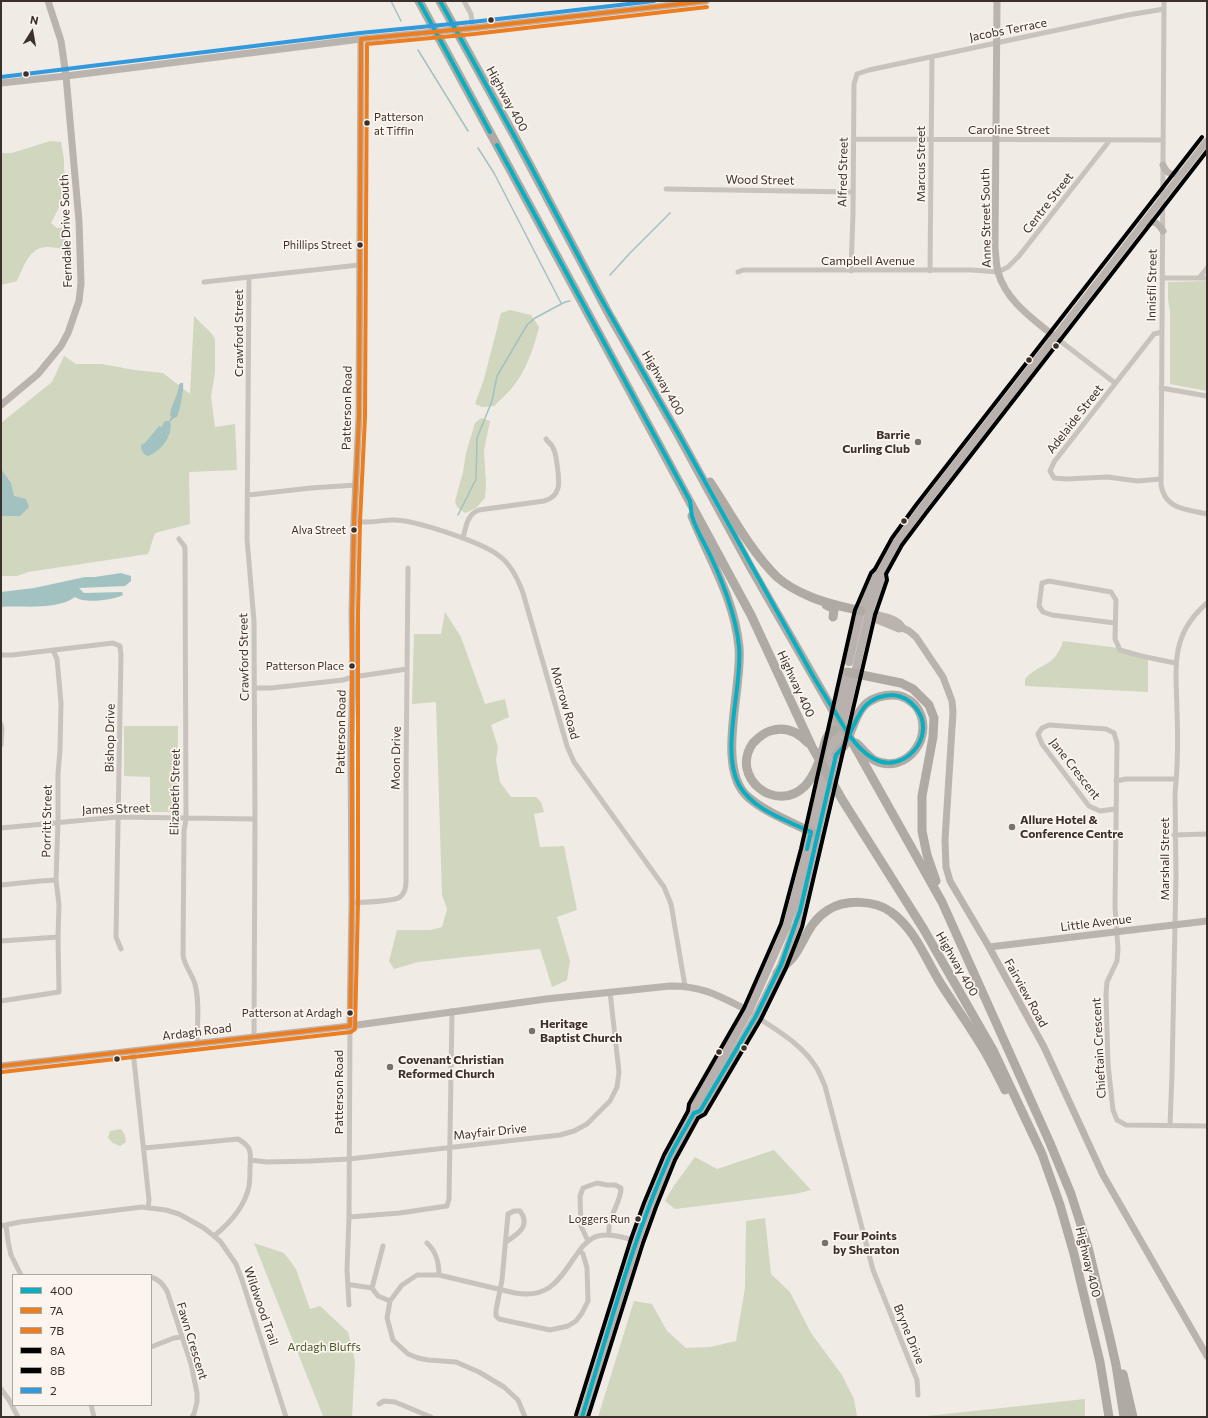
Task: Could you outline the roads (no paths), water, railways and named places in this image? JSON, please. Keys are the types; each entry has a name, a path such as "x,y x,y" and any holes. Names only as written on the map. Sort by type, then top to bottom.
{"highway":[{"name":"Highway 400","path":"419,1 751,615 812,747 843,801 923,928 993,1050 1042,1154 1060,1205 1100,1362 1109,1417"},
{"name":"Highway 400","path":"440,1 516,139 610,316 679,436 751,568 850,738 942,902 1047,1136 1071,1194 1088,1247 1110,1334 1124,1417"},
{"path":"679,436 758,556 778,577 791,587 812,598 865,612"},
{"path":"690,501 692,516 721,580 732,608 736,627 740,658 732,748 732,762 735,777 739,787 746,796 755,803 814,834"},
{"path":"812,598 817,602 832,608 834,610 833,617"},
{"path":"851,673 901,683 913,689 929,705 934,718 933,737 922,796 922,831 927,854 942,902"},
{"path":"836,755 845,745 859,715 866,704 877,697 897,695 904,698 911,702 920,712 923,722 923,734 920,743 913,753 902,760 895,762 886,763 874,760 850,738"},
{"path":"812,747 804,738 788,730 779,729 763,734 757,739 748,753 747,767 750,777 756,786 765,793 782,796 793,794 804,786 813,775 826,739 834,730"},
{"path":"777,973 794,956 807,932 815,921 828,910 854,902 878,905 890,911 902,921 912,934 940,983 979,1041 1024,1123 1032,1133"},
{"path":"1110,1334 1118,1356 1134,1417"}],"main road":[{"path":"849,662 876,576 880,573 897,542 1055,337"},
{"path":"582,1417 650,1204 670,1157 694,1113 694,1108 749,1011 787,926 836,755 851,673 865,612"},
{"path":"694,1113 700,1111 756,1016 777,973 796,925 804,893 834,730 851,673"}],"street":[{"name":"Ferndale Drive South","path":"1,405 38,374 61,346 68,333 79,301 81,283 78,221 66,76 61,41 48,1"},
{"path":"464,1 471,14 473,28"},
{"path":"1,83 361,39 473,28 706,1"},
{"name":"Anne Street South","path":"997,1 995,248 998,272 1006,288 1021,309 1115,383"},
{"name":"Innisfil Street","path":"1164,1 1161,486 1163,495 1171,504 1207,514"},
{"name":"Jacobs Terrace","path":"857,74 869,70 996,42 1025,38 1128,15 1164,9"},
{"name":"Patterson Road","path":"349,1305 347,1270 349,1217 352,903 352,613 358,417 361,39"},
{"name":"Marcus Street","path":"930,271 932,57"},
{"name":"Alfred Street","path":"851,270 854,84 857,74"},
{"name":"Caroline Street","path":"854,139 1163,140"},
{"name":"Centre Street","path":"998,272 1008,267 1019,256 1110,140"},
{"path":"1055,337 1207,141"},
{"path":"1163,165 1167,172 1171,174 1182,173"},
{"name":"Wood Street","path":"666,189 853,192"},
{"path":"1142,224 1150,221 1154,222 1160,225 1163,231"},
{"path":"204,282 359,265"},
{"path":"1199,278 1207,268"},
{"name":"Campbell Avenue","path":"738,272 743,270 972,270 998,272"},
{"name":"Crawford Street","path":"249,277 248,495 246,539 254,621 254,1037"},
{"path":"1162,278 1207,278"},
{"name":"Adelaide Street","path":"1161,479 1137,482 1108,477 1066,479 1054,478 1050,470 1054,462 1154,334 1162,332"},
{"path":"1162,388 1207,396"},
{"path":"463,538 468,519 474,512 549,500 555,495 560,483 555,453 552,446 546,439"},
{"path":"248,495 356,485"},
{"name":"Morrow Road","path":"354,521 365,523 393,520 408,521 463,538 485,547 499,555 511,567 518,580 567,746 574,762 664,887 671,904 685,986"},
{"name":"Elizabeth Street","path":"179,539 184,547 186,819 184,831 183,956 192,976 196,990 197,1044"},
{"name":"Moon Drive","path":"352,903 400,898 405,891 408,568"},
{"path":"1115,623 1052,615 1043,612 1039,606 1042,583 1049,581 1111,592 1116,600 1115,639 1120,650 1175,663"},
{"name":"Marshall Street","path":"1170,1125 1176,875 1174,835 1177,712 1175,663 1183,633 1189,623 1207,603"},
{"name":"Fairview Road","path":"865,612 877,620 909,631 916,637 943,677 952,701 953,712 945,840 947,873 954,891 988,947 1044,1047 1102,1174 1207,1356"},
{"name":"Bishop Drive","path":"1,655 113,643 120,646 116,937 121,949"},
{"name":"Porritt Street","path":"1,1001 59,992 59,904 56,880 61,703 57,659 53,650"},
{"path":"849,662 851,673"},
{"path":"255,688 271,688 343,680 353,677 408,670"},
{"path":"1,724 1,745"},
{"name":"Jane Crescent","path":"1115,810 1100,811 1089,806 1042,744 1038,734 1042,728 1049,725 1106,728 1114,733 1117,743 1115,810 1115,907 1117,932"},
{"path":"1116,781 1126,779 1176,779"},
{"name":"James Street","path":"1,828 117,817 255,819"},
{"path":"1174,835 1207,834"},
{"path":"1,886 56,880"},
{"name":"Little Avenue","path":"988,947 1207,921"},
{"name":"Chieftain Crescent","path":"1117,932 1117,960 1107,982 1106,994 1108,1064 1113,1110 1117,1120 1126,1125 1207,1126"},
{"path":"1,941 58,937"},
{"name":"Ardagh Road","path":"1,1066 350,1026 610,992 670,986 699,988 713,993 749,1011"},
{"name":"Mayfair Drive","path":"250,1160 267,1162 349,1159 560,1135 574,1131 587,1124 610,1101 617,1087 619,1072 610,992"},
{"name":"Bryne Drive","path":"749,1011 804,1052 816,1067 825,1086 873,1270 917,1380 918,1395"},
{"path":"349,1217 400,1213 447,1206 449,1199 452,1012"},
{"path":"133,1051 149,1200 148,1208"},
{"path":"144,1148 238,1139 247,1144 250,1153 250,1185 247,1196 227,1225 214,1236"},
{"path":"588,1240 581,1226 580,1196 583,1188 597,1183 615,1185 621,1188 621,1193 610,1219 608,1228 610,1235"},
{"name":"Wildwood Trail","path":"4,1225 142,1207 166,1210 179,1214 204,1228 220,1241 236,1264 286,1417"},
{"path":"506,1242 521,1231 524,1224 523,1216 520,1211 514,1211 508,1214 502,1280 496,1316 499,1319 550,1330 568,1326 576,1321 588,1301 587,1268 583,1254 580,1250"},
{"path":"4,1225 11,1255 20,1274"},
{"path":"525,1417 518,1400 504,1387 479,1372 456,1362 418,1358 408,1354 402,1349 393,1340 387,1318 390,1301 402,1286 417,1276 439,1275 526,1295 545,1291 555,1283 588,1240 597,1236 610,1235 637,1241"},
{"path":"427,1243 431,1247 439,1263 439,1275"},
{"path":"383,1246 372,1288 378,1296 390,1301"},
{"name":"Fawn Crescent","path":"152,1277 156,1278 163,1284 167,1291 191,1364 197,1393 197,1402 192,1417"},
{"path":"348,1285 352,1284 372,1288"},
{"path":"152,1347 174,1338 182,1337"},
{"path":"1,1390 12,1406"},
{"path":"379,1404 384,1401 395,1402 431,1417"},
{"path":"12,1406 18,1417"},
{"path":"91,1406 94,1417"}],"water":[{"path":"183,383 182,400 177,417 170,422 171,427 168,437 157,451 148,456 142,451 141,445 145,443 159,426 162,427 163,423 169,421 179,384"},
{"path":"1,469 11,483 14,496 26,499 29,507 20,516 1,516"},
{"path":"121,573 131,576 131,581 125,586 79,588 84,593 122,592 123,595 118,597 92,601 75,597 49,606 1,607 1,592 34,588 85,577"}],"waterway":[{"path":"391,1 401,21"},
{"path":"418,50 468,131"},
{"path":"478,148 494,173 561,303"},
{"path":"610,275 670,213"},
{"path":"458,515 476,479 477,438 492,401 497,376 527,325 535,318 565,302 570,301"}],"place":[{"name":"Patterson at Tiffin","path":"367,123"},
{"name":"Phillips Street","path":"360,245"},
{"name":"Barrie Curling Club","path":"918,442"},
{"name":"Alva Street","path":"354,530"},
{"name":"Patterson Place","path":"352,666"},
{"name":"Allure Hotel & Conference Centre","path":"1012,827"},
{"name":"Patterson at Ardagh","path":"350,1013"},
{"name":"Heritage Baptist Church","path":"532,1031"},
{"name":"Covenant Christian Reformed Church","path":"390,1067"},
{"name":"Loggers Run","path":"638,1219"},
{"name":"Four Points by Sheraton","path":"825,1243"}],"park label":[{"name":"Ardagh Bluffs","path":"324,1347"}]}
